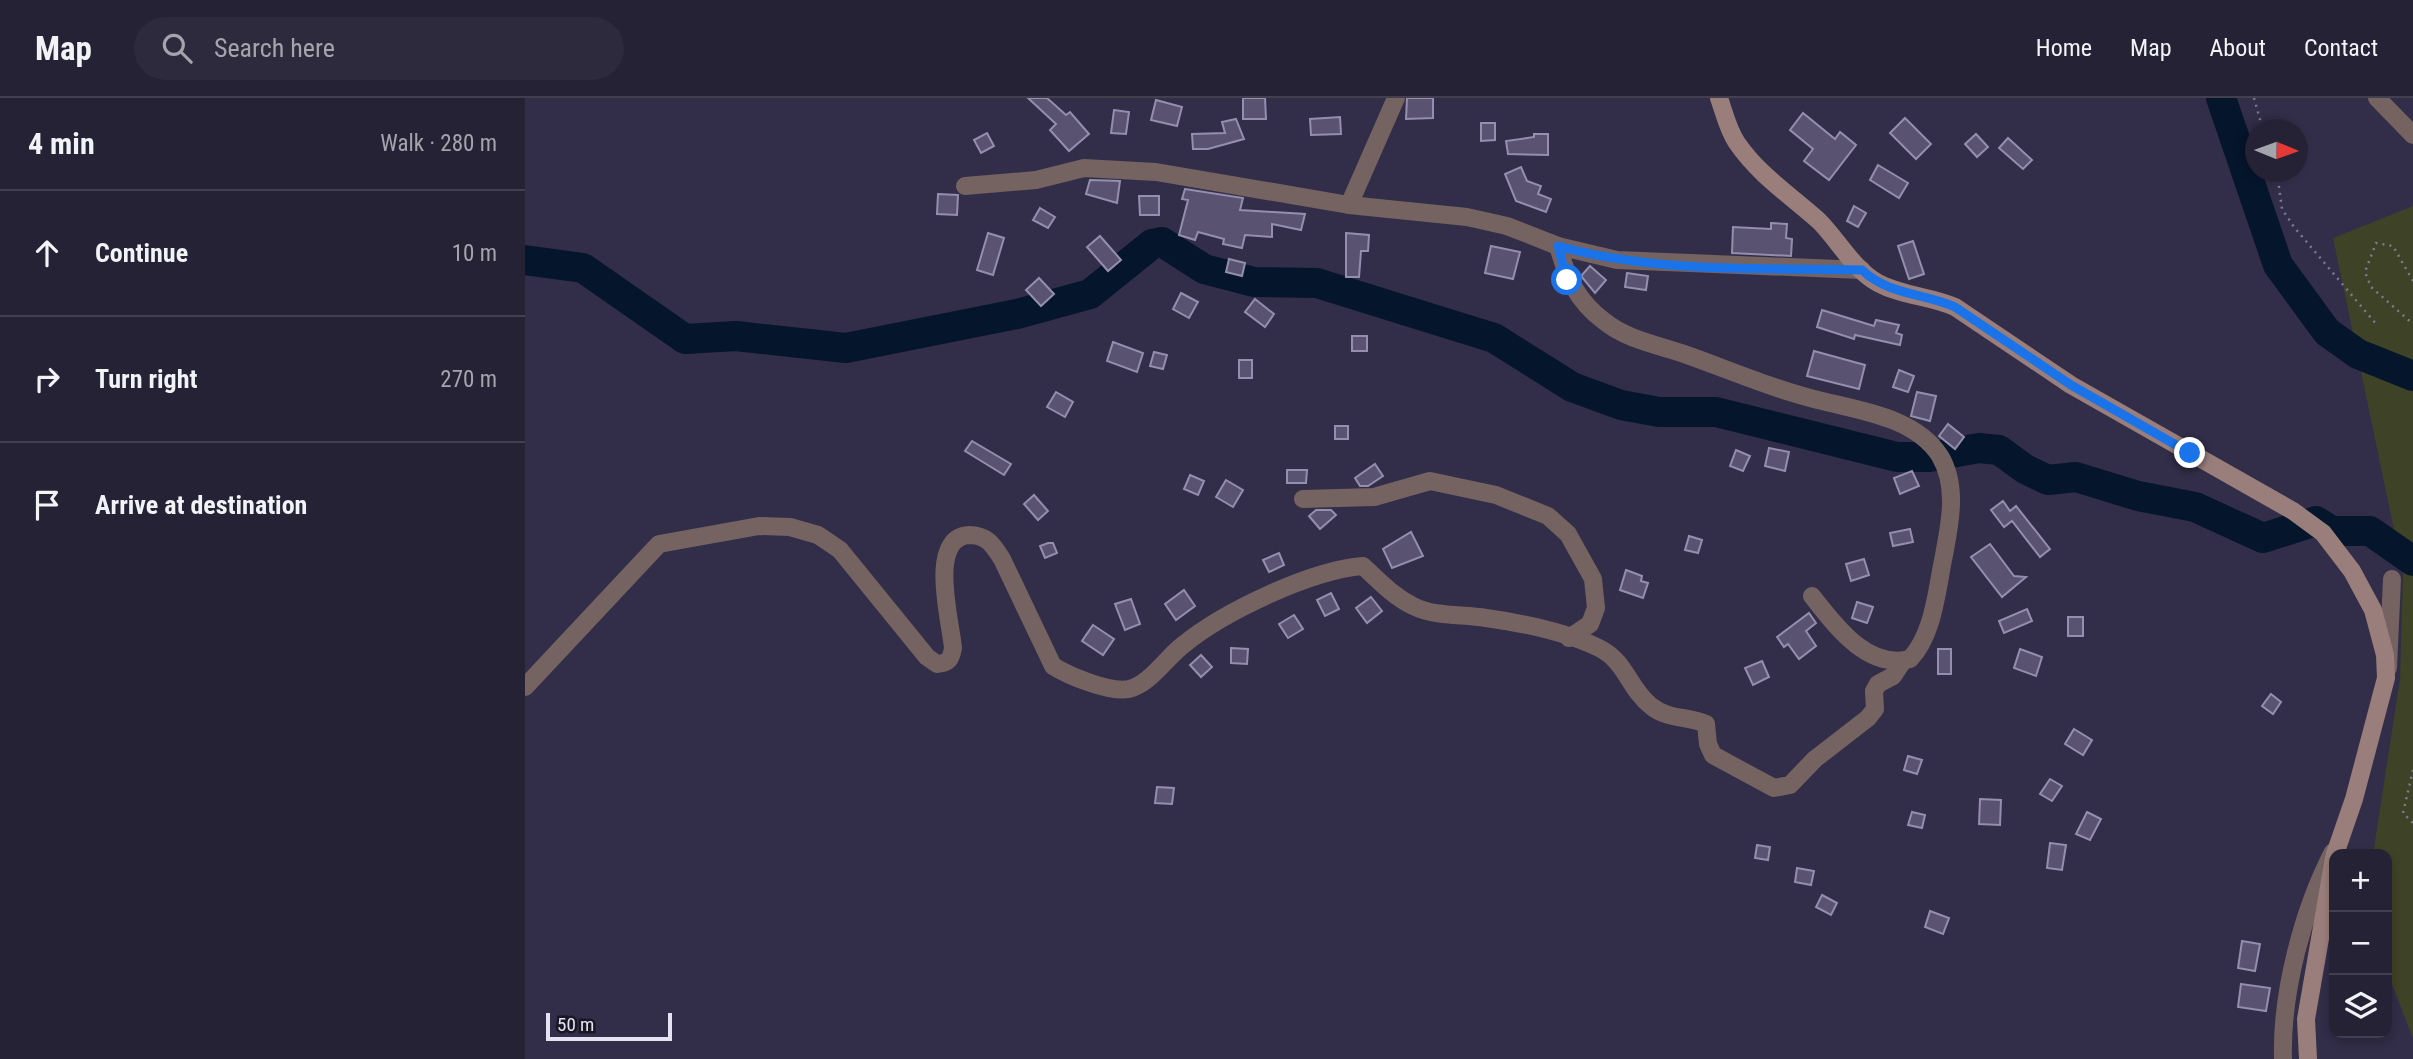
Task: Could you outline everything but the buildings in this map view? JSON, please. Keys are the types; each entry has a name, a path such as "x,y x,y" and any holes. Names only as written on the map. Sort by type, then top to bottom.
{"street":[{"path":"1349,205 1396,98"},
{"path":"1719,98 1735,141 1766,178 1819,221 1877,283 1955,307 2071,385 2293,511 2323,533 2352,571 2372,610 2382,637 2386,678"},
{"path":"2378,98 2387,112 2413,135"},
{"path":"965,186 1008,184 1084,167 1179,174 1349,205 1467,217 1507,226 1558,246 1618,260 1654,264 1862,270"},
{"path":"525,687 660,544 758,526 790,527 818,535 840,550 927,657 937,664 946,663 951,658 953,648 944,563 953,543 962,536 979,535 992,543 1002,559 1053,666 1067,674 1119,689 1131,688 1144,682 1182,645 1225,615 1319,576 1363,566 1388,590 1428,612 1508,622 1569,638 1612,655 1620,661 1644,700 1655,709 1671,717 1706,724 1708,744 1713,755 1774,788 1790,785 1815,759 1868,718 1875,709 1874,691 1878,684 1893,676 1903,661 1918,651 1933,608 1952,509 1945,466 1929,443 1906,425 1751,380 1684,354 1628,337 1604,322 1581,300 1567,280 1558,246"},
{"path":"1303,499 1374,497 1430,481 1496,495 1548,516 1568,534 1593,579 1596,608 1591,624 1569,638"},
{"path":"2336,849 2354,799 2386,678 2391,653 2389,602 2392,579"},
{"path":"1812,596 1835,625 1862,649 1885,661 1903,661"},
{"path":"2283,1059 2282,1028 2305,921 2319,878 2329,862"},
{"path":"2308,1059 2306,1019 2329,887"}],"path":[{"path":"2254,98 2260,119"},
{"path":"2278,182 2282,209 2288,218 2354,302 2377,325"},
{"path":"2413,281 2393,246 2376,243 2364,272 2371,287 2413,324"},
{"path":"2413,770 2403,813 2413,823"}],"green space":[{"path":"2413,206 2413,1039 2392,984 2392,849 2374,849 2400,679 2403,573 2333,238"}],"waterway":[{"path":"2221,98 2278,265 2327,332 2358,354 2413,376"},
{"path":"525,260 583,268 685,339 736,336 846,348 1017,314 1090,294 1152,244 1162,242 1204,269 1254,282 1317,283 1494,338 1572,387 1621,405 1659,412 1716,412 1897,457 1929,457 1979,448 1999,450 2025,469 2048,480 2076,477 2138,496 2195,507 2263,538 2316,521 2332,531 2370,531 2413,561"}],"route":[{"path":"1567,280 1558,246 1584,254 1654,264 1862,270 1877,283 1955,307 2071,385 2190,453"}]}
